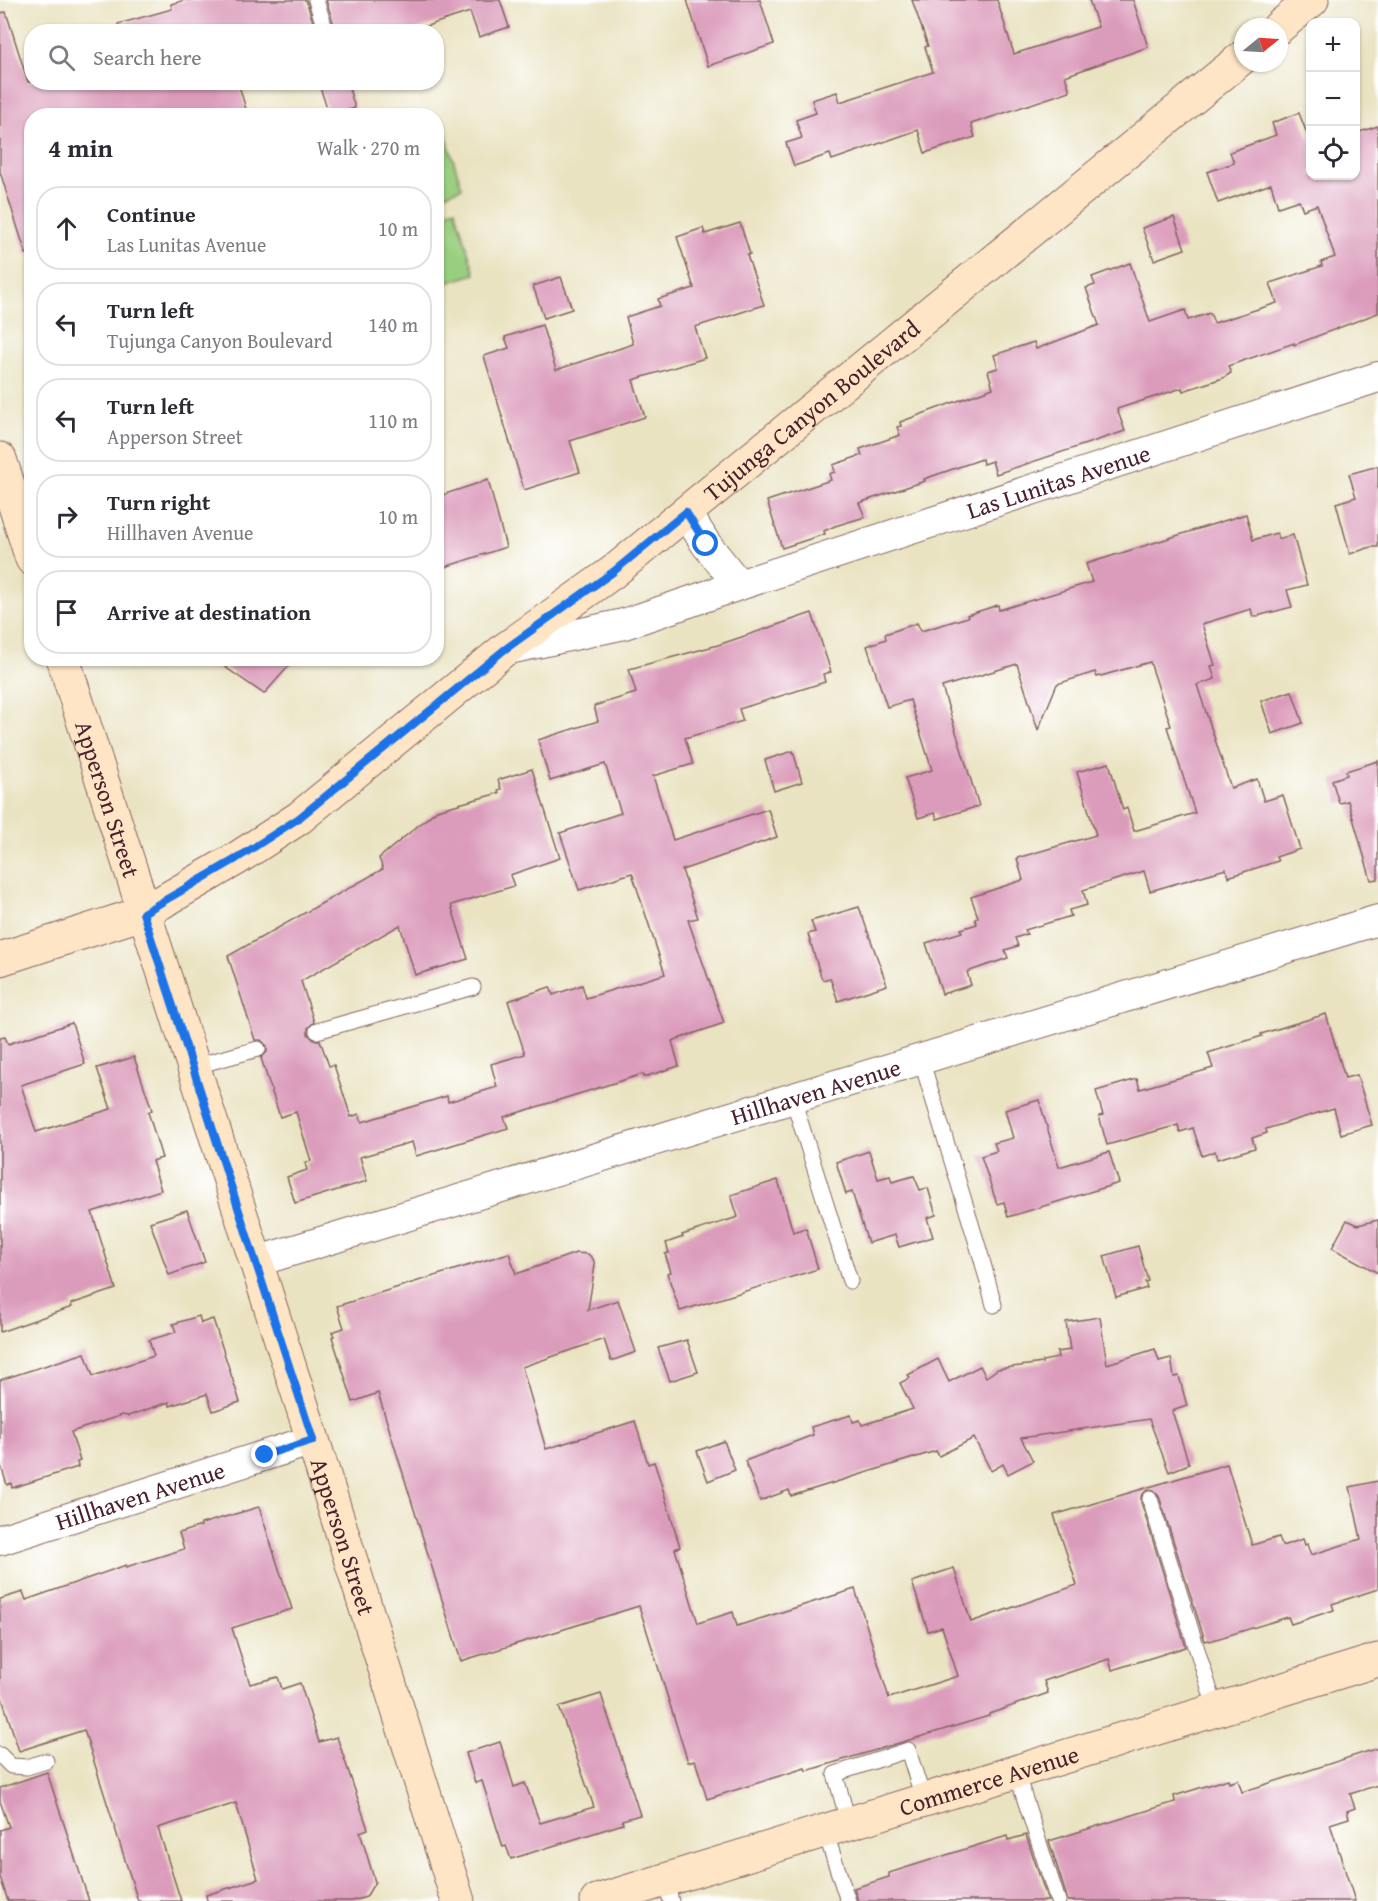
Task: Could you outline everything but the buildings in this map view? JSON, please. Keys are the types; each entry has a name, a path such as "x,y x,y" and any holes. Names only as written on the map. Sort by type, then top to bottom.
{"street":[{"path":"1288,20 1312,0"},
{"name":"Tujunga Canyon Boulevard","path":"0,959 143,913 236,859 299,818 504,650 613,572 1234,64"},
{"name":"Las Lunitas Avenue","path":"504,650 624,624 1378,377"},
{"path":"0,459 24,534"},
{"path":"686,512 706,544 739,585"},
{"name":"Apperson Street","path":"66,666 458,1901"},
{"name":"Hillhaven Avenue","path":"255,1262 1378,920"},
{"name":"Hillhaven Avenue","path":"0,1540 313,1440"},
{"name":"Commerce Avenue","path":"597,1901 668,1891 837,1828 1378,1660"}],"lane":[{"path":"316,0 324,24"},
{"path":"317,1030 473,987"},
{"path":"192,1067 258,1049"},
{"path":"921,1059 994,1305"},
{"path":"793,1099 850,1281"},
{"path":"1150,1499 1216,1710"},
{"path":"848,1901 837,1828 835,1774 908,1750 924,1800"},
{"path":"0,1755 11,1766 27,1767 46,1761"},
{"path":"1016,1772 1058,1901"}],"green space":[{"path":"444,129 462,188 444,194"},
{"path":"455,209 475,274 444,284 444,213"}],"route":[{"path":"265,1455 313,1440 143,913 236,859 299,818 504,650 613,572 686,512 706,544"}]}
